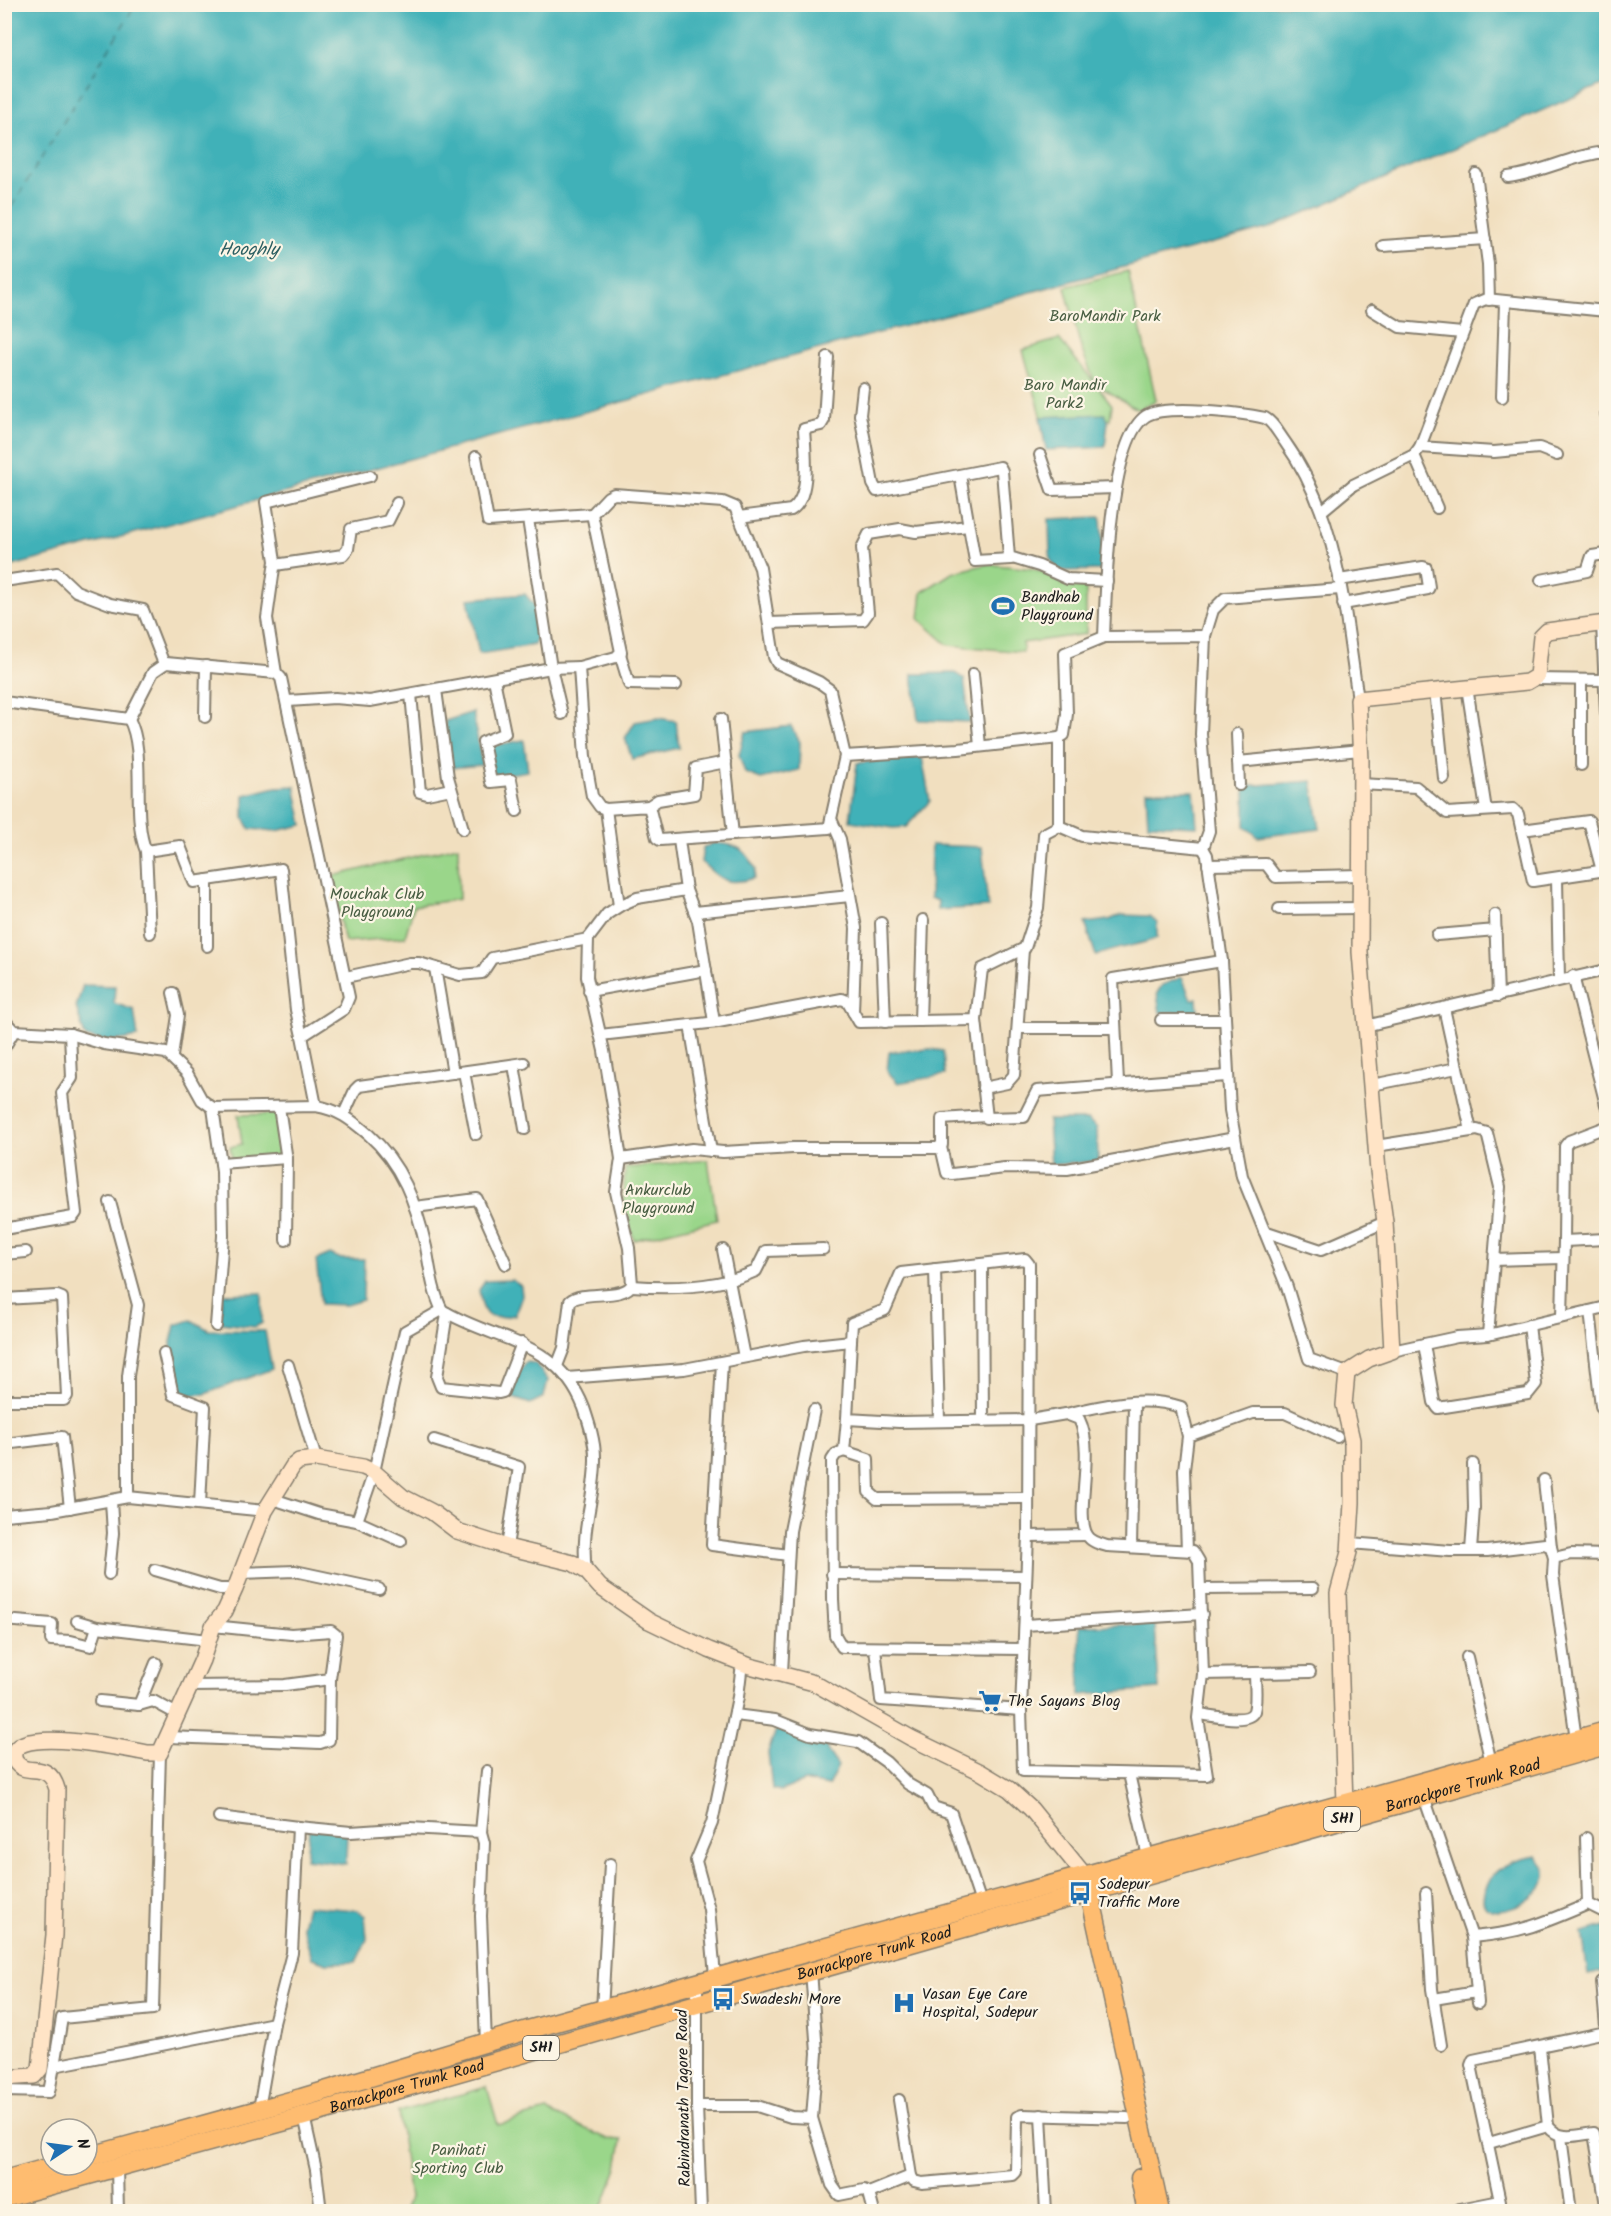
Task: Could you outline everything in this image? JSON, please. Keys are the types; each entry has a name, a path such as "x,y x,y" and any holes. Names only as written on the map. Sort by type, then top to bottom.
{"main road":[{"name":"Barrackpore Trunk Road","path":"1150,1866 1345,1804 1606,1731"},
{"name":"Barrackpore Trunk Road","path":"4,2198 304,2116 982,1906 1424,1797 1606,1746"},
{"name":"Barrackpore Trunk Road","path":"99,2154 602,2011 811,1970 1081,1882"},
{"path":"1081,1882 1147,2211"},
{"path":"1081,1882 1160,2211"},
{"path":"4,2180 39,2170"}],"street":[{"path":"1508,177 1539,172 1587,154 1606,152"},
{"path":"1476,174 1485,239 1489,300"},
{"path":"1383,246 1485,239"},
{"path":"1437,508 1417,451 1428,431 1472,305 1480,300 1489,300 1606,311"},
{"path":"1502,397 1505,303"},
{"path":"1372,310 1400,327 1462,333"},
{"path":"739,517 791,510 796,506 807,472 804,429 821,425 824,420 828,357"},
{"path":"863,388 861,423 873,484 877,491 1001,468 1008,555 1011,559"},
{"path":"1606,406 1606,414"},
{"path":"1104,637 1116,488 1123,451 1143,417 1156,412 1219,411 1268,419 1313,487 1323,510 1343,604 1358,699 1360,908 1365,1026 1385,1222 1392,1351"},
{"path":"1323,510 1353,485 1417,451 1494,452 1539,448 1557,455"},
{"path":"1040,455 1052,490 1116,488"},
{"path":"476,458 488,521 592,514 608,497 614,494 723,502 735,507 758,558 777,663 819,682 830,690 845,756 829,828 658,840 649,806"},
{"path":"960,475 975,561 1011,559 1036,565 1068,579 1107,581"},
{"path":"302,1036 344,1009 349,997 288,701 281,678 276,673 267,612 275,565 267,500 370,476"},
{"path":"275,565 344,555 348,549 351,530 388,521 397,503"},
{"path":"592,514 620,654 629,684 676,685"},
{"path":"528,519 551,668 562,714"},
{"path":"769,622 863,620 868,613 862,548 869,534 900,529 916,532 968,526"},
{"path":"1541,580 1587,571 1592,556 1606,554"},
{"path":"1343,604 1428,590 1430,587 1426,568 1339,584 1225,598 1213,610 1205,636 1201,734 1209,831 1203,848 1208,865 1222,961 1226,1076 1242,1176 1287,1287 1309,1359 1347,1373"},
{"path":"4,581 57,573 76,591 110,604 140,609 146,613 164,664"},
{"path":"1534,679 1537,676 1543,634 1551,629 1604,623 1606,713"},
{"path":"845,756 980,747 1059,738 1064,735 1067,714 1065,653 1104,637 1205,636"},
{"path":"288,701 335,698 365,701 551,668 579,667 620,654"},
{"path":"150,933 146,851 141,831 138,768 129,719 153,672 164,664 276,673"},
{"path":"205,717 206,666"},
{"path":"579,667 590,789 596,802 606,809 649,806 658,800 694,794 696,768 726,762"},
{"path":"973,674 980,747"},
{"path":"494,679 505,733 485,741 483,746 491,782 511,780 517,811"},
{"path":"1358,699 1527,682 1534,679 1605,680"},
{"path":"1581,680 1581,765"},
{"path":"1467,687 1486,810"},
{"path":"436,690 450,789 463,829"},
{"path":"1435,690 1444,778"},
{"path":"411,694 420,792 427,794 450,789"},
{"path":"4,702 129,719"},
{"path":"721,719 733,835"},
{"path":"1237,734 1239,785"},
{"path":"1059,738 1059,826"},
{"path":"1238,762 1360,750"},
{"path":"1360,784 1416,787 1447,813 1513,809 1517,812 1522,830 1532,880 1557,879 1604,870 1589,821 1522,830"},
{"path":"606,809 619,906"},
{"path":"832,821 839,835 857,948 853,1012"},
{"path":"1059,826 1082,836 1203,848"},
{"path":"983,1088 1007,1083 1014,1075 1023,950 1038,908 1044,834 1059,826"},
{"path":"679,840 686,890 695,912 714,1023"},
{"path":"146,851 180,846 191,880 207,880 281,869 296,1010 316,1106"},
{"path":"1208,865 1266,864 1276,877 1360,875"},
{"path":"1557,879 1559,979"},
{"path":"207,880 207,946"},
{"path":"632,1287 629,1248 616,1192 621,1159 600,1035 589,991 586,957 588,939 607,914 619,906 638,898 686,890"},
{"path":"695,912 850,896"},
{"path":"1279,909 1360,908"},
{"path":"1496,915 1498,996"},
{"path":"920,1022 923,920"},
{"path":"881,923 885,1022"},
{"path":"1437,935 1496,930"},
{"path":"346,977 410,963 461,976 482,973 492,958 588,939"},
{"path":"986,1116 976,1020 982,969 1023,950"},
{"path":"1118,1083 1114,979 1222,961"},
{"path":"435,968 476,1134"},
{"path":"589,991 706,970"},
{"path":"1365,1026 1498,996 1559,979 1606,970"},
{"path":"1573,976 1606,1105"},
{"path":"172,1056 178,1014 173,993"},
{"path":"600,1035 714,1023 842,999 847,1001 859,1022 976,1020"},
{"path":"1444,1008 1471,1131"},
{"path":"4,1020 14,1031 70,1034 104,1044 172,1056 187,1073 202,1100 213,1108 316,1106 344,1113 375,1141 396,1165 415,1207 434,1289 445,1311 437,1377 441,1387 499,1394 503,1392 522,1343"},
{"path":"1161,1020 1224,1020"},
{"path":"690,1025 711,1150"},
{"path":"1018,1028 1115,1028"},
{"path":"4,1048 14,1031"},
{"path":"4,1229 73,1217 76,1213 62,1094 72,1078 70,1034"},
{"path":"344,1113 359,1086 519,1064 525,1129"},
{"path":"1372,1085 1457,1068"},
{"path":"1226,1076 1037,1091 1024,1117 986,1116 942,1119 941,1147 947,1173 952,1174 1005,1168 1067,1169 1235,1138"},
{"path":"279,1107 287,1158 286,1240"},
{"path":"213,1108 222,1163 223,1236 216,1326"},
{"path":"1562,1317 1565,1146 1569,1141 1606,1127"},
{"path":"1376,1146 1481,1129 1487,1133 1499,1174 1500,1187 1488,1335"},
{"path":"621,1159 692,1149 941,1147"},
{"path":"222,1163 287,1158"},
{"path":"415,1207 477,1199 506,1264"},
{"path":"110,1202 138,1305 128,1376 128,1497"},
{"path":"1264,1231 1321,1250 1385,1222"},
{"path":"1564,1241 1606,1239"},
{"path":"557,1366 564,1348 568,1304 572,1298 624,1291 632,1287 674,1287 729,1280 756,1271 766,1251 823,1249"},
{"path":"723,1250 744,1358"},
{"path":"4,1254 26,1252"},
{"path":"1494,1260 1563,1258"},
{"path":"844,1451 852,1323 885,1310 900,1274 1024,1259 1029,1264 1030,1420 1025,1625 1022,1649 1023,1771 1208,1775 1199,1714 1203,1674 1202,1589 1199,1561 1193,1551 1107,1546 1094,1542 1087,1535 1084,1522 1085,1431 1079,1419 1066,1414"},
{"path":"982,1264 982,1421"},
{"path":"935,1269 939,1421"},
{"path":"4,1299 57,1296 62,1298 67,1396 64,1400 4,1400"},
{"path":"1347,1373 1369,1359 1392,1351 1457,1337 1488,1335 1606,1307"},
{"path":"357,1521 374,1472 405,1331 445,1311 522,1343 547,1356 579,1395 590,1424 595,1456 592,1495 584,1530 586,1571"},
{"path":"1590,1311 1601,1406 1606,1415"},
{"path":"1424,1344 1434,1402 1438,1408 1528,1394 1536,1384 1529,1325"},
{"path":"567,1378 684,1369 851,1341"},
{"path":"164,1353 173,1395 203,1405 205,1408 200,1504"},
{"path":"722,1362 712,1545 788,1555"},
{"path":"288,1365 316,1459"},
{"path":"1345,1804 1338,1593 1350,1543 1352,1440 1344,1405 1347,1373"},
{"path":"847,1419 1030,1420 1106,1404 1165,1401 1181,1407 1188,1436 1184,1470 1187,1550"},
{"path":"1131,1547 1134,1403"},
{"path":"782,1672 788,1555 795,1497 814,1410"},
{"path":"1188,1436 1253,1413 1285,1413 1337,1437"},
{"path":"4,1444 62,1437 70,1508"},
{"path":"434,1440 519,1467 507,1547"},
{"path":"1022,1649 842,1647 835,1635 832,1574 832,1460 836,1454 844,1451 868,1458 869,1492 878,1499 1027,1498"},
{"path":"4,2091 49,2092 62,2018 153,2008 160,1752 170,1737 210,1633 225,1611 269,1505 293,1466 299,1461 316,1459 363,1467 374,1472 403,1497 432,1512 457,1531 507,1547 556,1557 586,1571 600,1587 649,1621 742,1663 782,1672 814,1683 902,1733 980,1771 1010,1789 1031,1809 1081,1882"},
{"path":"1471,1551 1474,1508 1473,1464"},
{"path":"1544,1480 1553,1552 1553,1575 1576,1739"},
{"path":"4,1515 70,1508 128,1497 200,1504 269,1505 357,1521 401,1541"},
{"path":"109,1574 113,1533 111,1501"},
{"path":"1028,1536 1087,1535"},
{"path":"1350,1543 1411,1549 1471,1551 1545,1545 1553,1552 1606,1555"},
{"path":"155,1569 220,1589 235,1589"},
{"path":"240,1573 295,1571 379,1589"},
{"path":"832,1574 1026,1576"},
{"path":"1202,1589 1313,1588"},
{"path":"1025,1625 1202,1614"},
{"path":"4,1620 52,1624 51,1640 71,1641 91,1646 97,1627"},
{"path":"77,1621 97,1627 210,1633 291,1634 331,1631 336,1635 337,1642 330,1679 329,1740 320,1743 170,1737"},
{"path":"875,1648 881,1700 1021,1710"},
{"path":"1467,1657 1491,1763"},
{"path":"139,1705 156,1663"},
{"name":"Rabindranath Tagore Road","path":"701,2211 697,2106 707,1991 709,1910 696,1861 712,1823 735,1715 742,1663"},
{"path":"1199,1714 1241,1719 1250,1717 1254,1711 1255,1672"},
{"path":"1203,1674 1310,1672"},
{"path":"190,1686 285,1685 330,1679"},
{"path":"100,1701 139,1705 153,1701 177,1714"},
{"path":"735,1715 775,1720 810,1734 858,1742 885,1762 908,1784 927,1795 933,1807 951,1813 982,1906"},
{"path":"4,2078 34,2076 40,2069 54,1935 57,1789 54,1777 46,1771 21,1767 16,1763 13,1753 16,1747 24,1742 54,1739 148,1753 160,1752"},
{"path":"486,2043 481,1916 484,1843 481,1832 487,1771"},
{"path":"1129,1774 1150,1866"},
{"path":"1424,1797 1472,1937 1477,1998 1434,1999"},
{"path":"219,1817 351,1832 410,1828 481,1832"},
{"path":"259,2109 274,2023 292,1953 298,1827"},
{"path":"1586,1838 1588,1904"},
{"path":"602,2011 610,1864"},
{"path":"1426,1893 1434,1999 1441,2045"},
{"path":"1472,1937 1510,1934 1588,1904 1606,1913"},
{"path":"811,1970 818,2053 815,2111 812,2118 836,2193 839,2195 864,2190 869,2193 874,2211"},
{"path":"1602,1982 1606,2027"},
{"path":"54,2066 274,2023"},
{"path":"1461,2211 1460,2209 1500,2201 1471,2065 1473,2060 1606,2032"},
{"path":"1540,2047 1548,2126 1554,2134 1561,2137 1606,2131"},
{"path":"899,2100 911,2176 914,2181 922,2183 1013,2175 1016,2172 1017,2117 1041,2115 1127,2118"},
{"path":"697,2106 757,2106 791,2117 812,2118"},
{"path":"1041,2115 1046,2211"},
{"path":"304,2116 316,2170 321,2211"},
{"path":"1489,2143 1548,2126"},
{"path":"1594,2133 1606,2205"},
{"path":"1561,2137 1572,2211"},
{"path":"117,2167 118,2211"},
{"path":"869,2193 911,2176"}],"green space":[{"name":"BaroMandir Park","path":"1128,271 1156,400 1138,410 1096,384 1112,405 1110,419 1044,426 1023,350 1059,339 1095,383 1081,348 1065,287"},
{"name":"Bandhab Playground","path":"987,564 1034,569 1086,587 1086,634 1023,643 1023,652 948,645 919,619 922,592 952,573"},
{"name":"Mouchak Club Playground","path":"458,846 459,899 414,906 405,937 345,942 329,877"},
{"path":"277,1114 285,1157 233,1163 230,1147 242,1144 238,1115"},
{"name":"Ankurclub Playground","path":"708,1160 717,1220 634,1240 623,1205 625,1168"},
{"name":"Panihati Sporting Club","path":"487,2087 498,2125 547,2111 608,2139 622,2140 617,2168 601,2211 404,2211 410,2198 398,2112"}],"water":[{"name":"Hooghly","path":"5,5 1606,5 1606,83 1269,228 5,568"},
{"path":"1105,414 1108,421 1105,447 1046,450 1040,417"},
{"path":"1101,517 1104,570 1059,571 1050,559 1049,519"},
{"path":"525,594 537,608 541,626 534,645 479,654 468,599"},
{"path":"955,673 964,679 970,722 918,720 912,674"},
{"path":"473,712 482,765 450,768 445,721"},
{"path":"658,718 676,721 679,748 632,759 625,738 635,722"},
{"path":"791,726 800,742 799,770 761,779 745,773 739,755 745,732"},
{"path":"524,740 528,771 491,777 485,747"},
{"path":"922,757 930,801 906,827 893,828 850,821 857,763"},
{"path":"1312,781 1320,829 1258,837 1245,826 1245,786"},
{"path":"295,786 303,825 276,831 250,829 244,818 244,795 276,787"},
{"path":"1146,791 1194,791 1197,826 1148,824"},
{"path":"713,843 734,846 744,852 756,869 754,878 737,882 725,880 708,868 701,862 703,848"},
{"path":"931,845 982,847 988,907 937,910 938,901 930,898"},
{"path":"1121,915 1150,916 1157,922 1157,938 1096,956 1085,923 1109,920"},
{"path":"1182,977 1191,999 1197,999 1198,1011 1160,1013 1157,993 1162,985"},
{"path":"83,985 115,986 114,1003 134,1010 138,1037 110,1042 85,1037 76,1007"},
{"path":"930,1049 943,1051 945,1075 898,1083 887,1071 889,1052"},
{"path":"1048,1120 1088,1120 1097,1128 1098,1161 1051,1165"},
{"path":"330,1254 341,1259 364,1259 363,1300 346,1305 321,1304 316,1260"},
{"path":"512,1280 521,1286 522,1296 515,1315 498,1318 488,1315 483,1307 479,1290 485,1281"},
{"path":"262,1293 262,1323 255,1327 221,1323 222,1294"},
{"path":"191,1320 209,1330 265,1331 272,1369 205,1394 191,1395 174,1389 171,1342 175,1325"},
{"path":"525,1362 535,1363 548,1380 544,1397 530,1404 505,1395"},
{"path":"1155,1624 1159,1689 1080,1695 1079,1626"},
{"path":"776,1730 826,1739 827,1750 838,1766 828,1786 804,1781 781,1791 772,1789 768,1752"},
{"path":"309,1829 347,1829 346,1864 306,1859"},
{"path":"1537,1856 1545,1868 1545,1881 1537,1893 1510,1909 1497,1911 1487,1908 1483,1898 1493,1875 1503,1866"},
{"path":"307,1906 356,1910 365,1916 367,1939 356,1962 327,1963 312,1958 302,1926"},
{"path":"1606,1926 1606,1971 1588,1975 1582,1932"}],"ferry route":[{"path":"4,219 136,4"}],"place":[{"name":"Bandhab Playground","path":"1003,606"},
{"name":"The Sayans Blog","path":"990,1701"},
{"name":"Sodepur Traffic More","path":"1080,1893"},
{"name":"Swadeshi More","path":"723,1999"},
{"name":"Vasan Eye Care Hospital, Sodepur","path":"904,2003"}],"park label":[{"name":"Baro Mandir Park2","path":"1065,394"}]}
